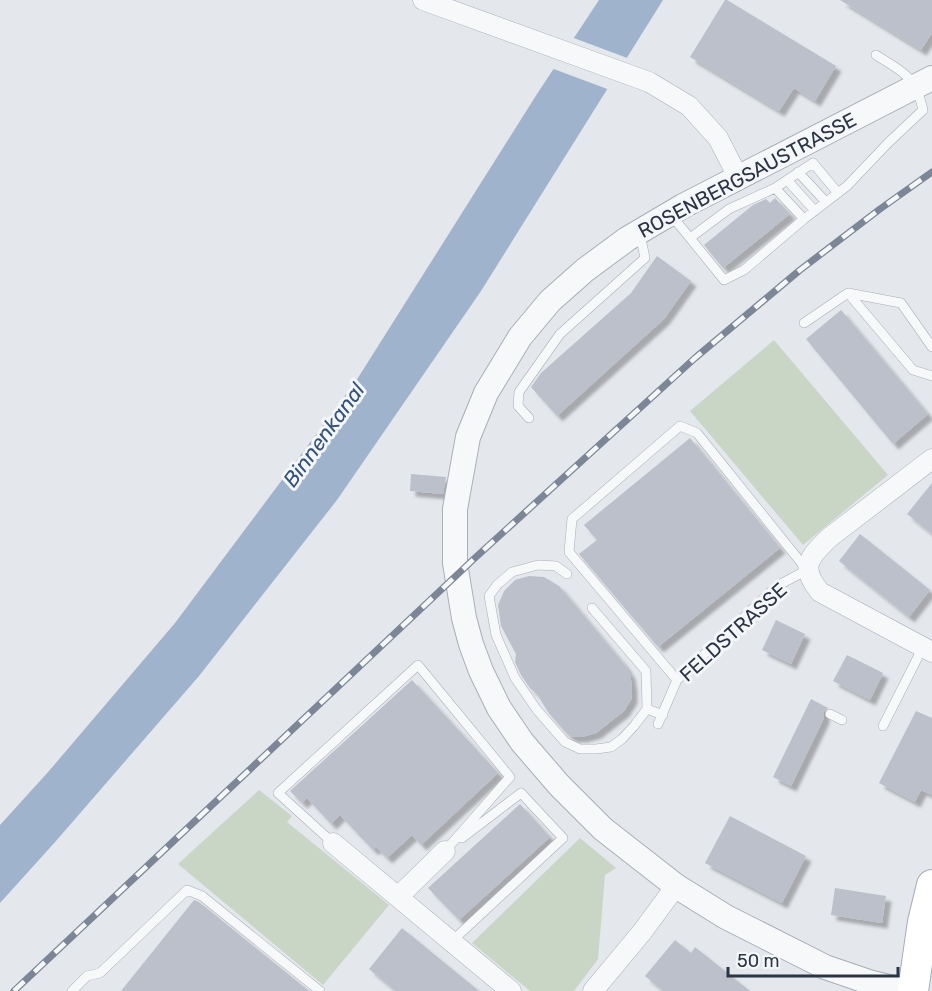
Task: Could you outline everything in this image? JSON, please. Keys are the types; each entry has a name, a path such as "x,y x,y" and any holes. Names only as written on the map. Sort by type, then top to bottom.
{"main road":[{"path":"913,991 923,922 932,885"}],"street":[{"path":"423,0 649,82 689,106 718,138 738,177"},
{"name":"ROSENBERGSAUSTRASSE","path":"905,991 872,983 825,967 726,917 676,886 603,829 559,785 522,742 499,708 481,671 464,618 455,563 455,509 468,437 486,393 520,337 550,301 585,270 669,213 923,82"},
{"name":"FELDSTRASSE","path":"807,570 816,550 830,537 932,459"},
{"path":"807,570 812,583 820,592 927,649"},
{"path":"333,843 511,991"},
{"path":"399,896 445,851"},
{"path":"593,991 642,932 676,886"}],"lane":[{"path":"669,213 724,280 744,270 847,186 889,142 928,109 923,82 876,55"},
{"path":"690,238 729,209 775,188 813,164 838,193"},
{"path":"798,172 826,202"},
{"path":"787,180 815,211"},
{"path":"775,188 804,219"},
{"path":"529,418 518,406 519,392 560,334 645,258 640,231"},
{"path":"848,293 913,370 932,376"},
{"path":"804,323 848,293 901,303 932,347"},
{"path":"677,681 569,552 572,519 680,426 697,433 807,570"},
{"path":"567,574 556,566 538,565 512,572 497,585 489,596 496,635 514,678 537,710 565,742 580,749 611,747 628,732 647,709 646,671 592,609"},
{"name":"FELDSTRASSE","path":"658,724 677,681 777,586 807,570"},
{"path":"883,726 927,649"},
{"path":"333,843 278,792 418,665 510,777 445,851"},
{"path":"647,709 663,715"},
{"path":"830,714 842,720"},
{"path":"445,851 521,793 563,838 451,942"},
{"path":"72,991 87,976 100,973 187,890 202,896 320,991"}],"green space":[{"path":"774,340 888,475 803,545 690,411"},
{"path":"259,790 292,816 287,822 389,905 323,985 178,864"},
{"path":"580,838 616,868 605,875 598,959 574,991 530,991 472,943"}],"water":[{"name":"Binnenkanal","path":"599,0 663,0 481,291 337,500 199,676 0,903 0,825 175,623 356,381"}],"pier":[{"path":"571,37 630,59 610,90 551,68"}],"building":[{"path":"725,0 836,66 815,101 794,88 779,111 690,57"},
{"path":"840,0 932,0 932,33 921,50"},
{"path":"775,198 790,214 723,268 704,245 753,205 766,199 770,203"},
{"path":"657,256 691,281 664,319 557,416 531,387 541,373 631,293"},
{"path":"841,310 928,414 893,444 806,339"},
{"path":"690,438 780,548 658,647 579,554 597,540 584,525"},
{"path":"411,474 446,477 443,494 410,491"},
{"path":"932,483 932,534 907,514"},
{"path":"860,534 930,590 909,617 839,561"},
{"path":"529,576 544,577 559,586 630,674 632,698 624,711 596,733 582,737 572,737 567,734 530,688 515,662 516,654 501,626 498,605 504,591 515,580"},
{"path":"776,620 805,634 791,664 762,650"},
{"path":"847,655 883,673 870,700 833,681"},
{"path":"412,680 498,773 421,845 412,835 387,858 376,847 373,850 340,815 331,824 307,798 302,803 290,791"},
{"path":"811,699 828,708 824,712 824,718 791,786 773,777"},
{"path":"916,711 932,718 932,795 921,790 915,802 879,783"},
{"path":"520,804 550,837 459,920 428,888"},
{"path":"730,816 806,856 782,903 705,863"},
{"path":"835,888 886,896 882,923 831,915"},
{"path":"194,900 199,902 309,991 121,991"},
{"path":"402,928 479,991 396,991 369,969"},
{"path":"675,940 691,953 695,947 750,991 663,991 645,976"}],"railway":[{"path":"14,991 476,557 695,358 800,270 932,172"}]}
